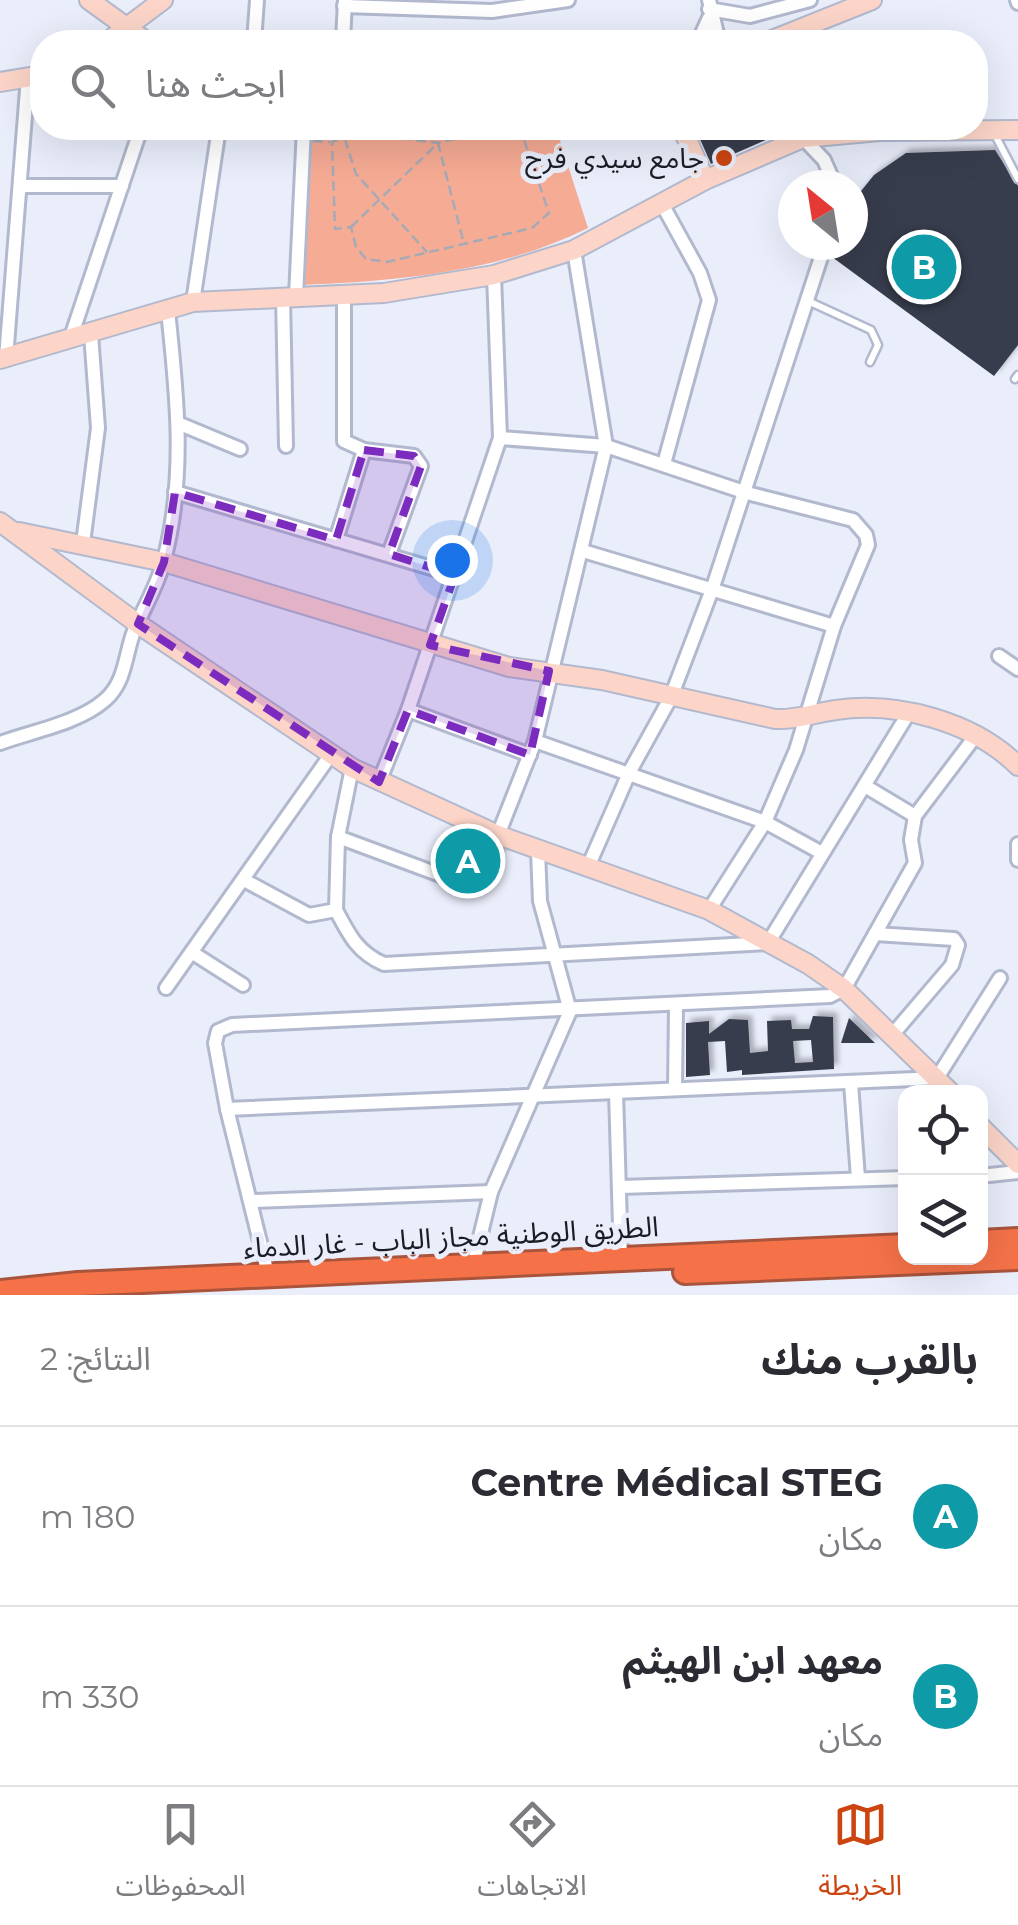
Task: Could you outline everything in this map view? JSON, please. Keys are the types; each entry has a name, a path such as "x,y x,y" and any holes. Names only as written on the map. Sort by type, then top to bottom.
{"highway":[{"path":"988,1242 1018,1240"},
{"name":"الطريق الوطنية مجاز الباب - غار الدماء","path":"0,1292 268,1274 898,1246"},
{"name":"الطريق الوطنية مجاز الباب - غار الدماء","path":"157,1295 1018,1258"}],"street":[{"path":"89,0 128,29 163,0"},
{"path":"255,30 257,0"},
{"path":"343,30 344,3 492,11 568,0"},
{"path":"709,8 750,16 773,14 810,0"},
{"path":"798,30 872,0"},
{"path":"0,82 30,77"},
{"path":"30,118 3,358 193,302 408,290 494,275 574,250 705,180 797,140"},
{"path":"988,132 1018,130"},
{"path":"70,340 138,140"},
{"path":"193,302 217,140"},
{"path":"286,446 290,296 303,140"},
{"path":"687,140 705,180"},
{"path":"804,140 828,170"},
{"path":"22,186 122,186"},
{"path":"662,204 700,273 709,300 664,464"},
{"path":"498,835 534,741 606,446 574,250"},
{"path":"588,867 630,771 670,697 713,587 747,493 820,260"},
{"path":"378,782 408,710 500,438 494,275"},
{"path":"344,295 344,437 350,446 364,450 414,456 421,466 390,554"},
{"path":"0,743 84,712 107,699 120,680 164,562 175,492 180,424 168,310"},
{"path":"84,543 98,428 92,334"},
{"path":"180,424 240,448"},
{"path":"500,438 606,446 747,493 853,520 861,527 868,545 834,626 796,750 766,822 709,910"},
{"path":"336,540 364,450"},
{"path":"175,492 455,575"},
{"path":"7,526 164,562 509,667 803,720 837,710 908,714 977,734 1018,766"},
{"path":"7,526 138,624 352,768 538,851 709,910 768,943 844,990 944,1085"},
{"path":"583,550 834,626"},
{"path":"998,656 1018,669"},
{"path":"408,710 530,755"},
{"path":"768,943 810,878 820,852 866,786 908,714"},
{"path":"268,1274 253,1201 227,1109 215,1043 218,1031 232,1026 816,998 844,990 915,863 911,840 915,816 977,734"},
{"path":"534,741 630,771 766,822 820,852"},
{"path":"166,988 332,753"},
{"path":"352,768 338,837 336,910 352,940 367,956 384,964 768,943"},
{"path":"866,786 915,816"},
{"path":"338,837 443,876"},
{"path":"1018,844 1018,860"},
{"path":"473,1266 492,1192 538,1094 570,1011 559,955 540,901 538,851"},
{"path":"244,880 309,916 336,910"},
{"path":"875,934 954,939 958,946 952,966 893,1034"},
{"path":"193,953 242,985"},
{"path":"937,1078 1000,978"},
{"path":"676,1006 676,1089"},
{"path":"227,1109 937,1078"},
{"path":"851,1083 858,1178"},
{"path":"616,1092 621,1260"},
{"path":"988,1134 1018,1164"},
{"path":"988,1175 1018,1172"},
{"path":"620,1188 898,1178"},
{"path":"253,1201 492,1192"}],"lane":[{"path":"994,132 1018,179"},
{"path":"807,301 870,330 878,345 870,362"}],"path":[{"path":"303,143 338,140"},
{"path":"345,140 356,174 428,253"},
{"path":"414,140 450,140"},
{"path":"351,227 356,247 366,259 387,262 532,228 549,212 524,140"},
{"path":"332,142 335,229 351,227 438,143"},
{"path":"438,143 464,246"}],"highlighted area":[{"path":"364,450 414,456 421,466 389,554 455,575 430,645 549,671 530,755 408,710 379,782 138,624 164,562 175,492 336,540"}],"shaded area":[{"path":"308,140 560,140 588,228 520,255 449,272 302,285"}],"building":[{"path":"700,140 766,140 711,164"},
{"path":"995,150 1018,186 1018,345 994,376 836,260 868,260 868,182 906,153"},
{"path":"453,835 503,851 475,886 453,877 450,869 441,864"},
{"path":"813,1016 833,1017 834,1069 742,1075 742,1070 727,1072 725,1041 708,1042 710,1075 686,1077 686,1023 709,1021 709,1034 729,1019 748,1020 750,1053 768,1051 767,1021 791,1020 792,1029 809,1029","holes":["811,1040 813,1062 795,1063 793,1041"]},
{"path":"849,1018 875,1043 841,1043"}],"place":[{"name":"جامع سيدي فرج","path":"724,158"},
{"name":"معهد ابن الهيثم","path":"924,267"},
{"name":"Centre Médical STEG","path":"468,861"}]}
